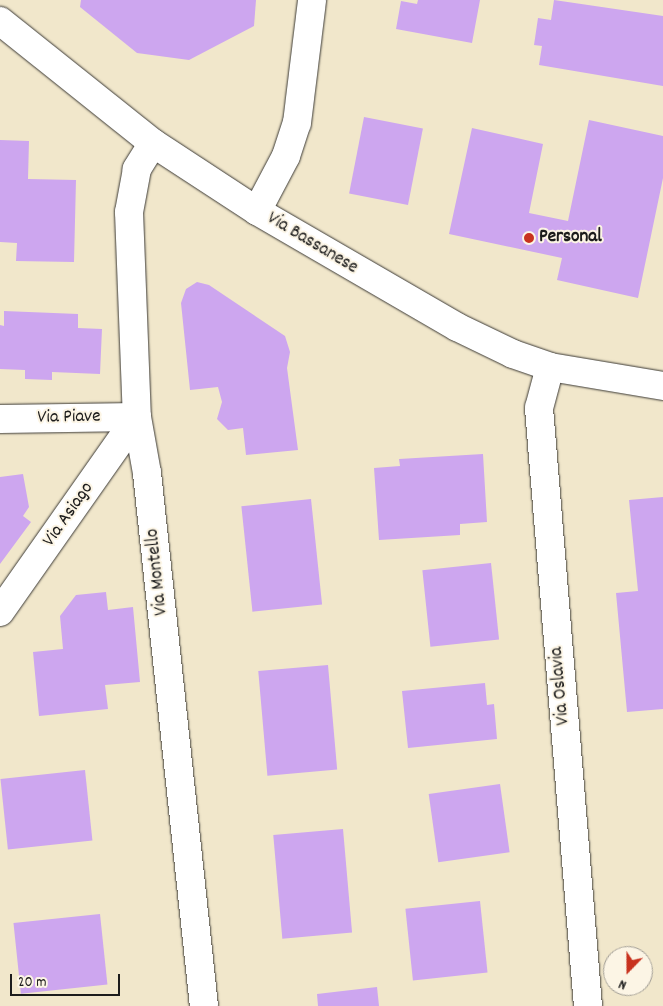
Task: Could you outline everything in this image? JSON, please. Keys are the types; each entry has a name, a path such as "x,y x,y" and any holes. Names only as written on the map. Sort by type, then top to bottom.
{"street":[{"path":"257,211 286,156 297,123 312,0"},
{"name":"Via Bassanese","path":"0,21 153,143 257,211 457,328 513,354 550,367 663,386"},
{"name":"Via Montello","path":"153,143 137,169 130,212 137,417 148,482 204,1006"},
{"name":"Via Oslavia","path":"550,367 539,408 588,1006"},
{"name":"Via Piave","path":"0,419 137,417"},
{"name":"Via Asiago","path":"0,612 137,417"}],"building":[{"path":"81,0 256,0 254,26 189,60 137,53 80,7"},
{"path":"418,0 480,0 472,43 396,29 401,1 417,4"},
{"path":"554,0 663,16 663,86 539,65 542,46 534,45 538,18 551,20"},
{"path":"364,117 423,128 408,205 349,194"},
{"path":"589,120 663,136 663,178 638,298 557,280 562,258 449,234 472,128 543,144 529,213 568,221"},
{"path":"0,140 29,141 28,179 76,180 74,262 16,261 17,243 0,242"},
{"path":"197,282 209,285 285,336 290,352 287,368 298,450 246,455 243,428 228,430 217,419 222,402 218,387 190,390 181,303 186,289"},
{"path":"4,311 78,314 78,328 102,329 100,374 52,372 52,380 25,379 25,370 0,369 0,325 4,326"},
{"path":"483,454 487,522 460,524 460,535 379,540 374,468 400,466 399,459"},
{"path":"23,474 29,507 23,516 31,522 0,564 0,477"},
{"path":"663,497 663,709 627,712 616,593 638,591 629,500"},
{"path":"311,499 322,604 252,612 241,506"},
{"path":"491,563 499,640 430,647 422,570"},
{"path":"106,592 108,610 133,607 140,682 105,685 108,709 39,716 33,652 63,649 60,616 76,595"},
{"path":"328,665 337,770 267,776 258,671"},
{"path":"485,683 487,705 494,704 497,739 408,748 402,691"},
{"path":"85,770 92,841 8,849 0,779"},
{"path":"500,784 510,852 438,862 429,794"},
{"path":"343,829 352,933 282,939 273,835"},
{"path":"480,901 488,973 413,980 405,909"},
{"path":"100,914 107,985 21,994 13,923"},
{"path":"377,987 379,1006 318,1006 317,994"}],"place":[{"name":"Personal","path":"529,238"}]}
